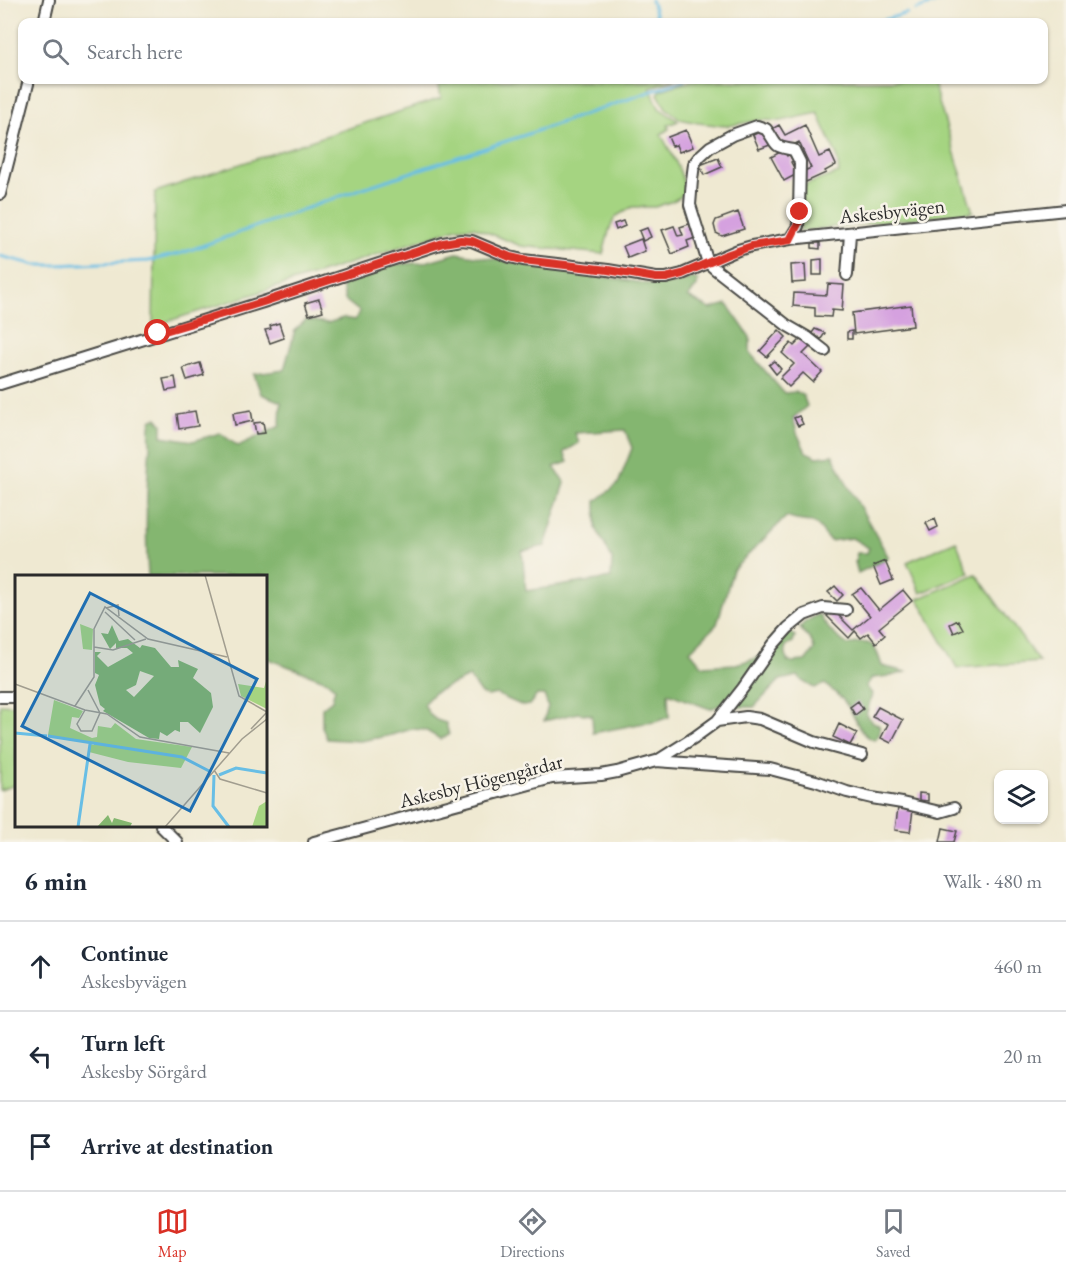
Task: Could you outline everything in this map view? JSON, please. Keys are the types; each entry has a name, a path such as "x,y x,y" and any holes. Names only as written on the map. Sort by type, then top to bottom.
{"street":[{"path":"45,18 49,0"},
{"path":"0,194 28,84"},
{"path":"790,240 799,222 800,162 794,150 780,148 766,129 757,126 732,135 710,147 700,156 694,164 690,205 708,263 788,327 807,337 825,351"},
{"name":"Askesbyvägen","path":"0,384 443,243 461,240 472,241 523,260 656,278 675,276 752,246 1066,210"},
{"path":"847,275 850,234"},
{"name":"Askesby Högengårdar","path":"314,842 552,778 601,775 656,761 717,721 773,645 804,615 823,608 846,610"},
{"name":"Askesby Högengårdar","path":"717,721 746,717 760,719 814,742 862,755"},
{"name":"Askesby Högengårdar","path":"656,761 770,769 847,792 933,811 940,812 954,808"},
{"path":"163,827 177,842"}],"green space":[{"path":"449,84 660,84 650,87 659,108 678,121 668,125 669,129 661,134 680,171 685,194 655,207 632,207 615,217 603,254 521,246 474,227 457,228 153,326 155,192 441,98 439,86"},
{"path":"680,84 933,84 973,212 800,231 802,186 839,173 837,156 818,113 781,121 761,120 727,126 698,123 680,119 666,108 658,94 661,90"},
{"path":"457,253 649,284 674,283 692,278 698,280 697,286 688,297 710,309 727,304 750,337 750,353 784,393 796,392 803,395 807,406 793,418 806,452 817,457 833,455 889,558 858,573 855,562 857,553 867,553 869,548 852,538 830,541 817,525 786,517 733,570 717,624 690,651 703,666 736,664 767,654 789,632 795,636 793,642 785,648 787,661 805,661 814,650 809,637 800,627 819,614 831,631 848,645 867,643 877,652 882,666 906,672 872,678 866,686 872,694 866,715 880,727 880,733 876,738 874,740 864,734 845,702 825,684 814,688 798,676 780,680 754,707 734,707 723,704 710,709 668,693 669,717 655,722 593,733 592,715 578,713 544,721 548,706 544,695 537,695 529,705 523,706 496,694 488,696 481,694 469,677 435,692 424,703 432,716 446,723 449,735 440,739 425,730 412,729 360,741 327,739 322,727 322,708 332,700 335,688 327,681 267,658 267,575 148,575 146,511 152,419 157,418 162,424 162,436 193,441 220,433 238,446 280,426 281,402 261,394 254,374 284,370 295,330 306,320 328,323 343,318 355,320 360,312 345,300 341,282 396,264 422,263","holes":["625,430 632,448 618,484 596,501 596,528 612,559 611,578 526,591 522,551 545,546 565,483 554,467 568,462 564,452 579,443 575,433"]},
{"path":"956,541 969,573 921,593 907,562"},
{"path":"976,574 1039,662 957,668 918,599"},
{"path":"0,704 15,705 15,785 0,790"}],"building":[{"path":"779,125 785,135 805,125 819,157 830,152 836,165 825,171 826,173 806,182 802,172 811,168 799,142 785,149 780,139 777,140 772,129"},
{"path":"686,130 693,147 679,152 676,145 672,146 668,137"},
{"path":"764,130 770,145 759,149 753,135"},
{"path":"784,150 793,161 791,162 797,174 784,181 771,157"},
{"path":"718,158 722,167 704,175 700,165"},
{"path":"738,212 744,229 722,236 716,233 714,225 716,220"},
{"path":"623,221 625,226 616,230 614,224"},
{"path":"689,224 695,238 687,241 689,247 672,254 662,230 674,226 678,236 683,235 680,227"},
{"path":"647,228 651,237 643,241 639,231"},
{"path":"641,239 645,251 628,258 623,246"},
{"path":"812,243 820,243 820,249 812,248"},
{"path":"822,259 822,275 813,275 813,260"},
{"path":"805,264 806,282 792,283 791,265"},
{"path":"828,284 844,285 842,311 832,310 831,317 815,316 815,308 793,306 794,293 827,295"},
{"path":"319,299 323,311 309,315 305,303"},
{"path":"911,305 913,326 854,334 852,313"},
{"path":"279,323 284,338 270,343 265,330"},
{"path":"815,329 825,333 821,339 812,333"},
{"path":"779,330 786,337 767,357 760,351"},
{"path":"852,331 852,339 847,339 847,332"},
{"path":"803,337 812,345 803,354 822,372 813,382 803,373 789,387 780,378 794,364 782,353 791,343 794,346"},
{"path":"774,361 781,369 776,374 769,365"},
{"path":"200,363 204,375 187,380 183,368"},
{"path":"175,377 177,389 166,391 163,379"},
{"path":"251,410 253,421 235,425 233,413"},
{"path":"195,411 198,426 179,429 177,414"},
{"path":"799,416 803,424 798,426 794,418"},
{"path":"263,422 265,433 256,434 254,423"},
{"path":"935,519 938,527 930,531 926,523"},
{"path":"885,561 893,580 881,585 873,566"},
{"path":"835,586 843,595 837,601 828,592"},
{"path":"861,588 879,610 903,590 912,601 879,628 885,635 876,643 868,633 861,638 855,631 849,638 827,616 833,610 853,630 870,616 852,594"},
{"path":"958,620 963,629 954,633 950,624"},
{"path":"858,701 863,709 855,715 850,707"},
{"path":"878,707 903,720 891,743 881,738 888,724 872,717"},
{"path":"839,724 857,733 850,745 833,737"},
{"path":"919,793 928,794 928,801 919,800"},
{"path":"898,808 913,810 910,832 895,830"},
{"path":"943,828 957,831 954,842 940,842"}],"waterway":[{"path":"651,0 657,18"},
{"path":"916,10 943,0"},
{"path":"890,18 907,13"},
{"path":"0,256 36,265 55,265 148,261 182,253 363,188 672,84"}],"route":[{"path":"158,333 263,302 443,243 461,240 480,243 510,257 523,260 666,278 695,269 738,250 790,240 799,222 800,212"}]}
